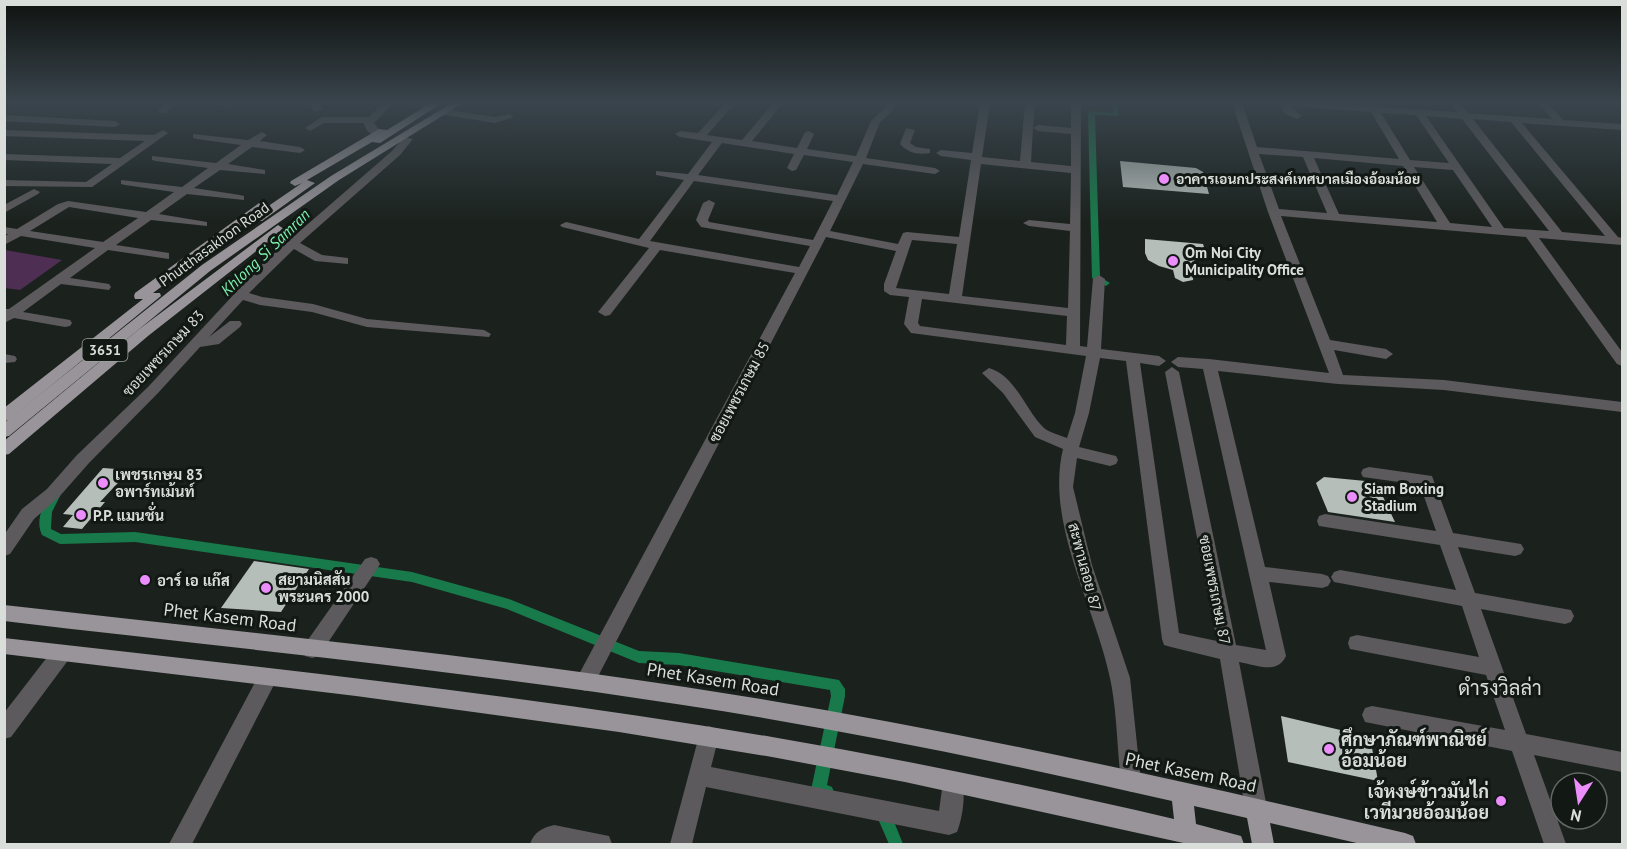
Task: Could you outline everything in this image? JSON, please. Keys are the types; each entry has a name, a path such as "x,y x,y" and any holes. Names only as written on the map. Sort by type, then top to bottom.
{"main road":[{"path":"4,405 100,327 240,222 302,179 361,143"},
{"name":"Phutthasakhon Road","path":"4,416 282,202 375,143"},
{"name":"Phutthasakhon Road","path":"4,432 200,267 335,178 395,143"},
{"path":"4,450 143,333 396,143"},
{"name":"Phet Kasem Road","path":"4,613 585,682 830,722 1182,792 1405,844"},
{"path":"4,646 513,707 709,736 953,782 1233,844"},
{"path":"1182,792 1186,833"},
{"path":"1256,808 1263,844"}],"street":[{"path":"4,183 88,185 149,143"},
{"path":"241,143 300,150"},
{"name":"ซอยเพชรเกษม 83","path":"4,549 28,514 53,493 83,459 153,390 240,294 291,244 396,153 400,143"},
{"path":"642,243 717,143"},
{"path":"735,143 935,171"},
{"path":"792,168 805,143"},
{"name":"ซอยเพชรเกษม 85","path":"585,682 841,199 867,143"},
{"path":"905,143 913,150 926,151"},
{"path":"955,299 979,143"},
{"path":"1025,165 1027,143"},
{"path":"1073,350 1076,143"},
{"path":"1250,143 1274,212 1338,378"},
{"path":"1394,143 1445,225"},
{"path":"1440,143 1500,230"},
{"path":"1486,143 1559,236"},
{"path":"1534,143 1619,241"},
{"path":"7,315 250,144"},
{"path":"906,167 913,150"},
{"path":"1253,150 1457,167"},
{"path":"941,153 1076,170"},
{"path":"1307,154 1334,216"},
{"path":"4,157 122,161"},
{"path":"156,158 261,172"},
{"path":"660,173 841,199"},
{"path":"125,182 240,198"},
{"path":"4,210 34,192"},
{"path":"709,203 702,219 705,225 901,248"},
{"path":"4,242 65,204 203,224"},
{"path":"1274,212 1619,241"},
{"path":"1029,223 1076,228"},
{"path":"566,225 657,246 803,271"},
{"path":"4,230 165,256"},
{"path":"1530,234 1623,361"},
{"path":"963,241 905,237 890,291 916,296 1075,313"},
{"path":"291,244 304,248 319,258 344,261"},
{"path":"605,312 657,246"},
{"name":"สะพานลอย 87","path":"1099,279 1094,352 1082,413 1071,448 1065,487 1086,576 1120,678 1131,782"},
{"path":"59,280 105,287"},
{"path":"240,294 270,303 313,308 367,323 484,334"},
{"path":"916,296 911,324 916,330 1132,356 1169,365 1209,364 1338,378 1444,385 1623,407"},
{"path":"7,315 65,323"},
{"path":"195,343 214,341 235,324"},
{"path":"1324,344 1386,354"},
{"path":"1132,356 1171,639 1190,645 1274,660 1277,656 1209,364"},
{"name":"ซอยเพชรเกษม 87","path":"1169,365 1228,651 1256,808"},
{"path":"989,374 1008,390 1040,433 1071,448 1110,460"},
{"path":"1369,473 1426,480 1555,844"},
{"path":"1325,521 1515,549"},
{"path":"312,650 370,564"},
{"path":"1256,573 1322,581"},
{"path":"1341,577 1565,616"},
{"path":"1357,643 1492,668"},
{"path":"4,730 62,653"},
{"path":"180,844 268,677"},
{"path":"1372,715 1623,762"},
{"path":"681,844 709,736"},
{"path":"700,775 949,824 953,782"},
{"path":"541,844 547,838 554,836 601,844"}],"shaded area":[{"path":"5,250 62,260 20,290 5,288"}],"building":[{"name":"อาคารเอนกประสงค์เทศบาลเมืองอ้อมน้อย","path":"1120,161 1196,168 1203,172 1209,194 1123,187"},
{"name":"Om Noi City Municipality Office","path":"1145,239 1203,244 1207,256 1195,255 1197,263 1194,262 1193,280 1183,282 1175,278 1173,270 1148,260 1145,253"},
{"path":"103,468 130,470 100,502 105,502 82,529 63,527 73,515 63,514"},
{"name":"Siam Boxing Stadium","path":"1324,477 1376,482 1395,522 1328,512 1316,483"},
{"name":"สยามนิสสัน พระนคร 2000","path":"254,561 309,569 281,612 221,608"},
{"name":"ศึกษาภัณฑ์พาณิชย์ อ้อมน้อย","path":"1281,716 1370,737 1378,781 1288,762"}],"waterway":[{"path":"1092,143 1096,278 1106,283"},
{"path":"55,494 46,512 45,527 46,532 60,539 135,537 412,577 509,604 639,657 679,659 834,684 838,689 838,696 818,790 827,792"},
{"path":"883,812 896,844"}],"place":[{"name":"อาคารเอนกประสงค์เทศบาลเมืองอ้อมน้อย","path":"1164,179"},
{"name":"Om Noi City Municipality Office","path":"1173,261"},
{"name":"เพชรเกษม 83 อพาร์ทเม้นท์","path":"103,483"},
{"name":"Siam Boxing Stadium","path":"1352,497"},
{"name":"P.P. แมนชั่น","path":"81,515"},
{"name":"อาร์ เอ แก๊ส","path":"145,580"},
{"name":"สยามนิสสัน พระนคร 2000","path":"266,588"},
{"name":"ศึกษาภัณฑ์พาณิชย์ อ้อมน้อย","path":"1329,749"},
{"name":"เจ้หงษ์ข้าวมันไก่ เวทีมวยอ้อมน้อย","path":"1501,801"}],"district":[{"name":"ดำรงวิลล่า","path":"1500,688"}],"water label":[{"name":"Khlong Si Samran","path":"265,252"}]}
